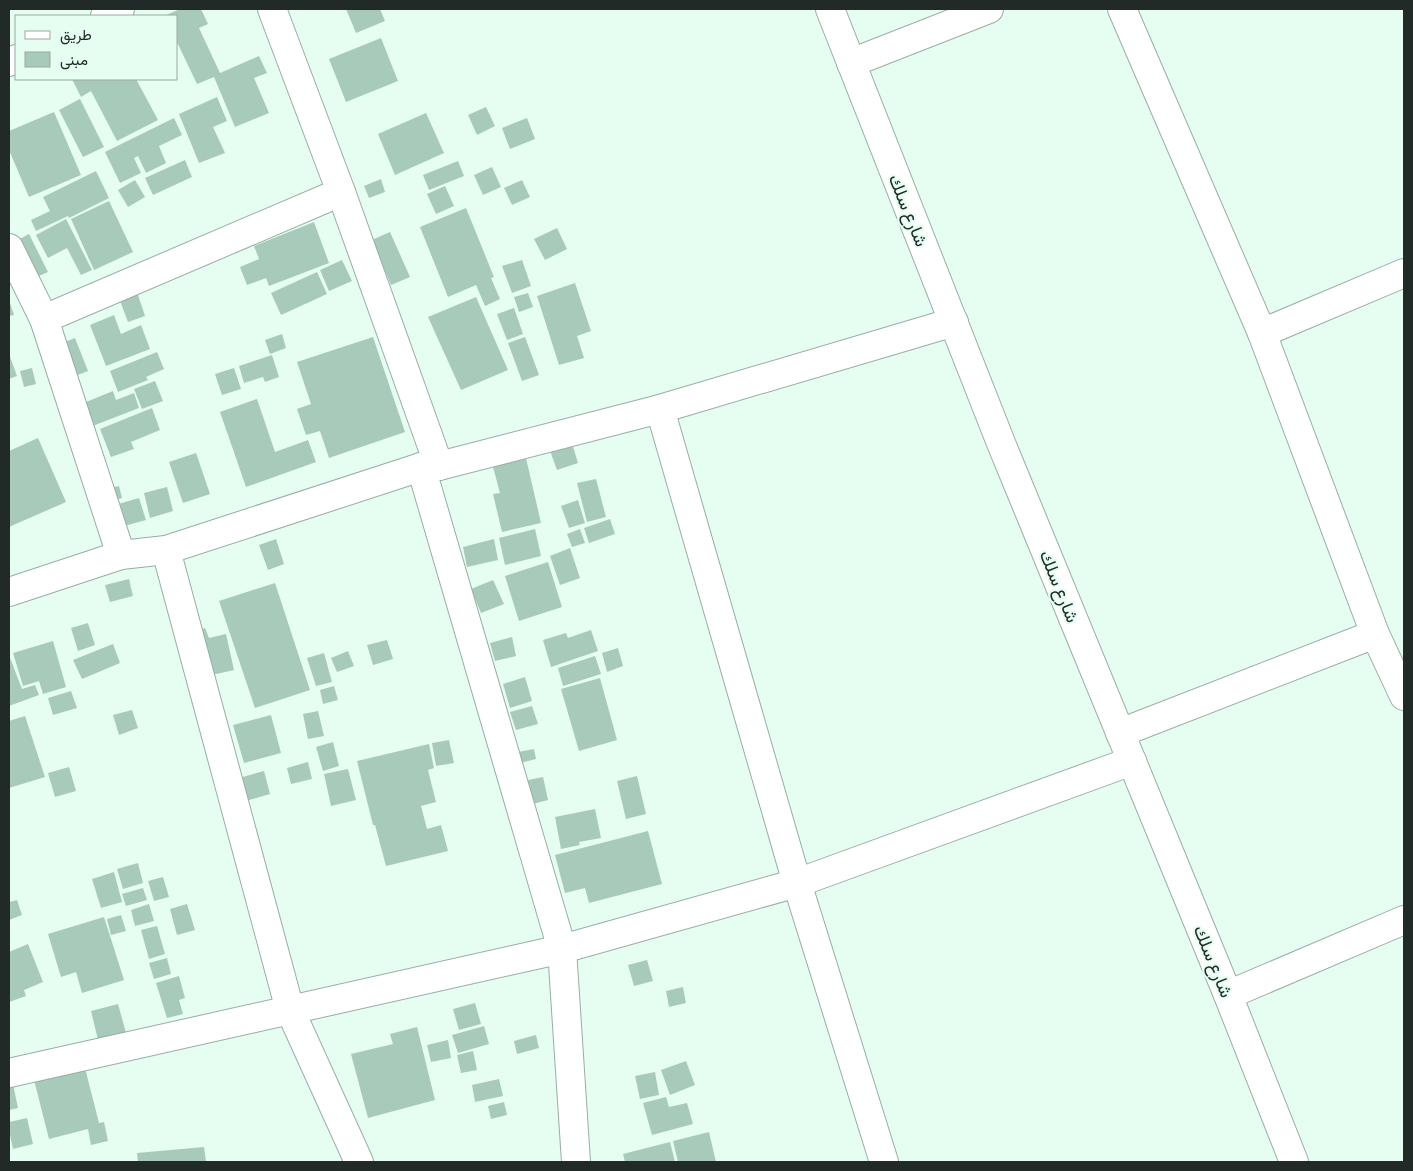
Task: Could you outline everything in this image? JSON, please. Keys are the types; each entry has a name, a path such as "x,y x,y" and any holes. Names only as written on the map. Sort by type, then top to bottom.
{"street":[{"path":"107,15 120,9"},
{"path":"272,9 341,192 430,467 562,949 576,1162"},
{"name":"شارع سلك","path":"830,9 1005,452 1228,995 1294,1162"},
{"path":"851,63 989,9"},
{"path":"1122,9 1262,333 1375,634 1404,696"},
{"path":"44,319 341,192"},
{"path":"9,248 44,319 121,555"},
{"path":"1262,333 1404,273"},
{"path":"9,592 121,555 166,550 430,467 660,408 954,322"},
{"path":"660,408 797,884 884,1162"},
{"path":"166,550 290,1010 359,1162"},
{"path":"1120,733 1375,634"},
{"path":"9,1073 562,949 797,884 1132,761"},
{"path":"1228,995 1404,920"}],"building":[{"path":"180,9 201,9 208,24 199,28 220,73 259,56 267,73 254,78 269,113 235,127 214,77 197,84 178,44 178,15 166,15"},
{"path":"346,9 380,9 385,21 356,33"},
{"path":"381,38 398,81 346,102 329,59"},
{"path":"72,80 137,80 158,120 117,141 91,91 81,97"},
{"path":"217,97 227,121 213,127 225,153 199,163 179,114"},
{"path":"80,99 104,147 83,157 59,110"},
{"path":"486,107 495,126 477,135 468,115"},
{"path":"54,112 81,175 29,197 9,150 9,131"},
{"path":"426,113 444,153 395,175 378,134"},
{"path":"174,118 182,135 159,146 166,163 146,173 138,156 134,158 141,173 120,183 105,152"},
{"path":"527,118 535,139 510,149 502,128"},
{"path":"185,160 192,177 153,195 145,178"},
{"path":"458,161 464,176 429,190 423,175"},
{"path":"492,167 501,187 483,195 474,175"},
{"path":"96,171 109,198 69,218 68,216 36,231 31,220 50,211 43,197"},
{"path":"381,179 385,192 369,198 364,186"},
{"path":"135,180 145,197 128,207 118,190"},
{"path":"522,180 530,197 512,205 504,188"},
{"path":"445,186 454,206 436,214 427,194"},
{"path":"109,201 133,252 94,270 71,219"},
{"path":"466,208 494,277 491,278 500,299 485,306 476,285 448,297 420,227"},
{"path":"66,219 92,270 81,275 67,248 48,258 36,235"},
{"path":"314,222 329,263 269,286 266,278 247,285 240,267 259,259 254,246"},
{"path":"557,228 567,249 545,260 534,239"},
{"path":"390,232 410,277 391,285 372,240"},
{"path":"29,234 48,272 32,279 14,242"},
{"path":"342,260 352,281 329,291 320,270"},
{"path":"522,260 531,286 512,293 502,266"},
{"path":"317,272 327,294 281,315 271,293"},
{"path":"575,283 591,331 577,336 584,358 559,365 537,296"},
{"path":"137,292 145,316 128,322 119,298"},
{"path":"528,293 533,307 519,312 514,297"},
{"path":"476,297 508,370 461,390 428,317"},
{"path":"9,303 14,315 9,316"},
{"path":"514,308 523,334 507,340 497,314"},
{"path":"114,315 121,334 141,325 150,349 106,366 90,325"},
{"path":"282,334 286,348 270,354 265,340"},
{"path":"373,337 405,432 329,458 320,431 306,435 297,409 311,404 297,362"},
{"path":"525,337 539,375 522,381 508,343"},
{"path":"75,338 88,371 65,380 52,347"},
{"path":"157,352 164,369 146,377 148,380 118,392 110,371"},
{"path":"9,354 17,376 9,379"},
{"path":"272,355 279,377 265,382 263,377 244,383 239,366"},
{"path":"32,368 36,384 24,387 20,371"},
{"path":"234,368 241,389 222,395 215,374"},
{"path":"155,381 163,401 142,409 134,389"},
{"path":"113,391 116,400 134,393 139,408 90,427 81,404"},
{"path":"257,399 275,452 308,440 316,462 246,487 220,412"},
{"path":"152,408 160,430 131,442 134,449 111,457 100,429"},
{"path":"38,438 66,502 9,527 9,451"},
{"path":"571,440 578,463 557,470 549,448"},
{"path":"196,453 210,494 183,503 169,462"},
{"path":"526,458 541,523 502,532 493,494 500,493 493,467"},
{"path":"596,479 606,517 587,522 577,483"},
{"path":"119,486 122,498 103,503 100,490"},
{"path":"167,487 173,511 150,518 144,493"},
{"path":"139,498 146,520 110,530 104,508"},
{"path":"578,500 585,523 569,528 561,506"},
{"path":"610,519 615,534 589,543 584,528"},
{"path":"535,529 541,556 505,565 499,538"},
{"path":"580,529 585,543 572,547 567,534"},
{"path":"276,539 284,564 268,570 259,545"},
{"path":"494,539 498,560 467,567 463,547"},
{"path":"570,548 580,578 560,585 550,556"},
{"path":"548,562 562,607 519,621 505,576"},
{"path":"129,579 133,596 110,602 105,585"},
{"path":"493,580 504,604 481,613 471,589"},
{"path":"275,583 310,690 255,708 219,601"},
{"path":"88,623 95,645 78,651 71,628"},
{"path":"205,628 209,638 226,634 234,670 212,675 194,632"},
{"path":"591,630 598,651 551,667 543,640 566,633 568,638"},
{"path":"512,637 516,656 495,661 490,643"},
{"path":"387,640 393,659 373,665 367,645"},
{"path":"53,641 66,687 43,694 39,681 23,686 13,653"},
{"path":"113,644 120,663 82,679 73,660"},
{"path":"618,648 623,666 607,672 602,653"},
{"path":"348,651 354,666 337,672 331,658"},
{"path":"324,653 332,682 316,686 307,658"},
{"path":"9,655 22,689 35,685 39,695 9,706"},
{"path":"595,656 601,674 563,686 558,668"},
{"path":"525,677 532,701 510,708 503,684"},
{"path":"600,678 617,740 579,751 561,689"},
{"path":"334,686 338,700 323,704 320,690"},
{"path":"71,691 77,708 53,715 48,698"},
{"path":"532,706 538,724 516,730 510,712"},
{"path":"132,710 138,728 119,735 113,715"},
{"path":"318,711 324,736 308,739 303,714"},
{"path":"271,715 281,753 244,763 233,725"},
{"path":"25,716 45,777 9,788 9,721"},
{"path":"449,740 454,763 436,766 432,743"},
{"path":"333,742 339,766 323,771 316,747"},
{"path":"429,744 434,768 428,770 436,802 421,806 427,829 441,825 448,851 386,866 375,825 373,825 357,761"},
{"path":"534,749 536,759 520,763 518,752"},
{"path":"308,762 312,779 291,784 287,768"},
{"path":"69,767 76,791 55,797 48,773"},
{"path":"348,769 356,800 331,806 324,774"},
{"path":"264,771 270,794 239,803 232,780"},
{"path":"637,776 646,814 626,819 617,781"},
{"path":"543,777 548,800 533,804 528,780"},
{"path":"595,809 601,838 579,842 580,845 561,849 555,817"},
{"path":"648,831 662,884 589,903 585,888 565,893 555,855"},
{"path":"138,863 143,883 123,889 117,869"},
{"path":"114,872 122,902 101,908 92,879"},
{"path":"163,877 169,897 154,901 148,881"},
{"path":"143,888 147,900 126,906 122,894"},
{"path":"17,900 22,915 9,920 9,902"},
{"path":"149,904 154,921 135,926 131,910"},
{"path":"187,904 195,930 177,935 170,909"},
{"path":"121,915 126,931 111,935 107,919"},
{"path":"104,917 124,980 82,993 76,972 61,977 48,934"},
{"path":"157,926 165,954 149,959 141,930"},
{"path":"28,944 43,982 24,990 26,996 9,1002 9,952"},
{"path":"167,958 171,974 154,979 149,963"},
{"path":"647,960 653,981 634,986 628,965"},
{"path":"179,976 185,998 179,1000 183,1014 167,1018 156,983"},
{"path":"683,987 686,1003 669,1007 666,991"},
{"path":"475,1003 481,1024 459,1030 453,1009"},
{"path":"118,1004 126,1033 98,1040 91,1011"},
{"path":"484,1026 489,1044 458,1053 452,1035"},
{"path":"417,1027 435,1100 368,1118 351,1054 393,1044 390,1034"},
{"path":"536,1035 539,1048 517,1054 514,1041"},
{"path":"448,1040 451,1058 431,1062 427,1045"},
{"path":"473,1051 477,1070 461,1073 457,1055"},
{"path":"686,1061 695,1085 670,1095 661,1070"},
{"path":"85,1068 99,1123 104,1122 108,1141 91,1145 88,1129 49,1139 34,1080"},
{"path":"655,1072 659,1095 640,1099 635,1076"},
{"path":"499,1079 503,1096 475,1102 472,1085"},
{"path":"13,1084 18,1108 9,1110 9,1085"},
{"path":"666,1097 669,1107 687,1103 693,1124 652,1135 643,1103"},
{"path":"504,1102 507,1115 491,1119 488,1106"},
{"path":"27,1118 33,1144 13,1149 9,1122"},
{"path":"709,1132 716,1162 678,1162 673,1141"},
{"path":"670,1142 675,1162 625,1162 623,1154"},
{"path":"204,1147 206,1162 138,1162 137,1153"}]}
